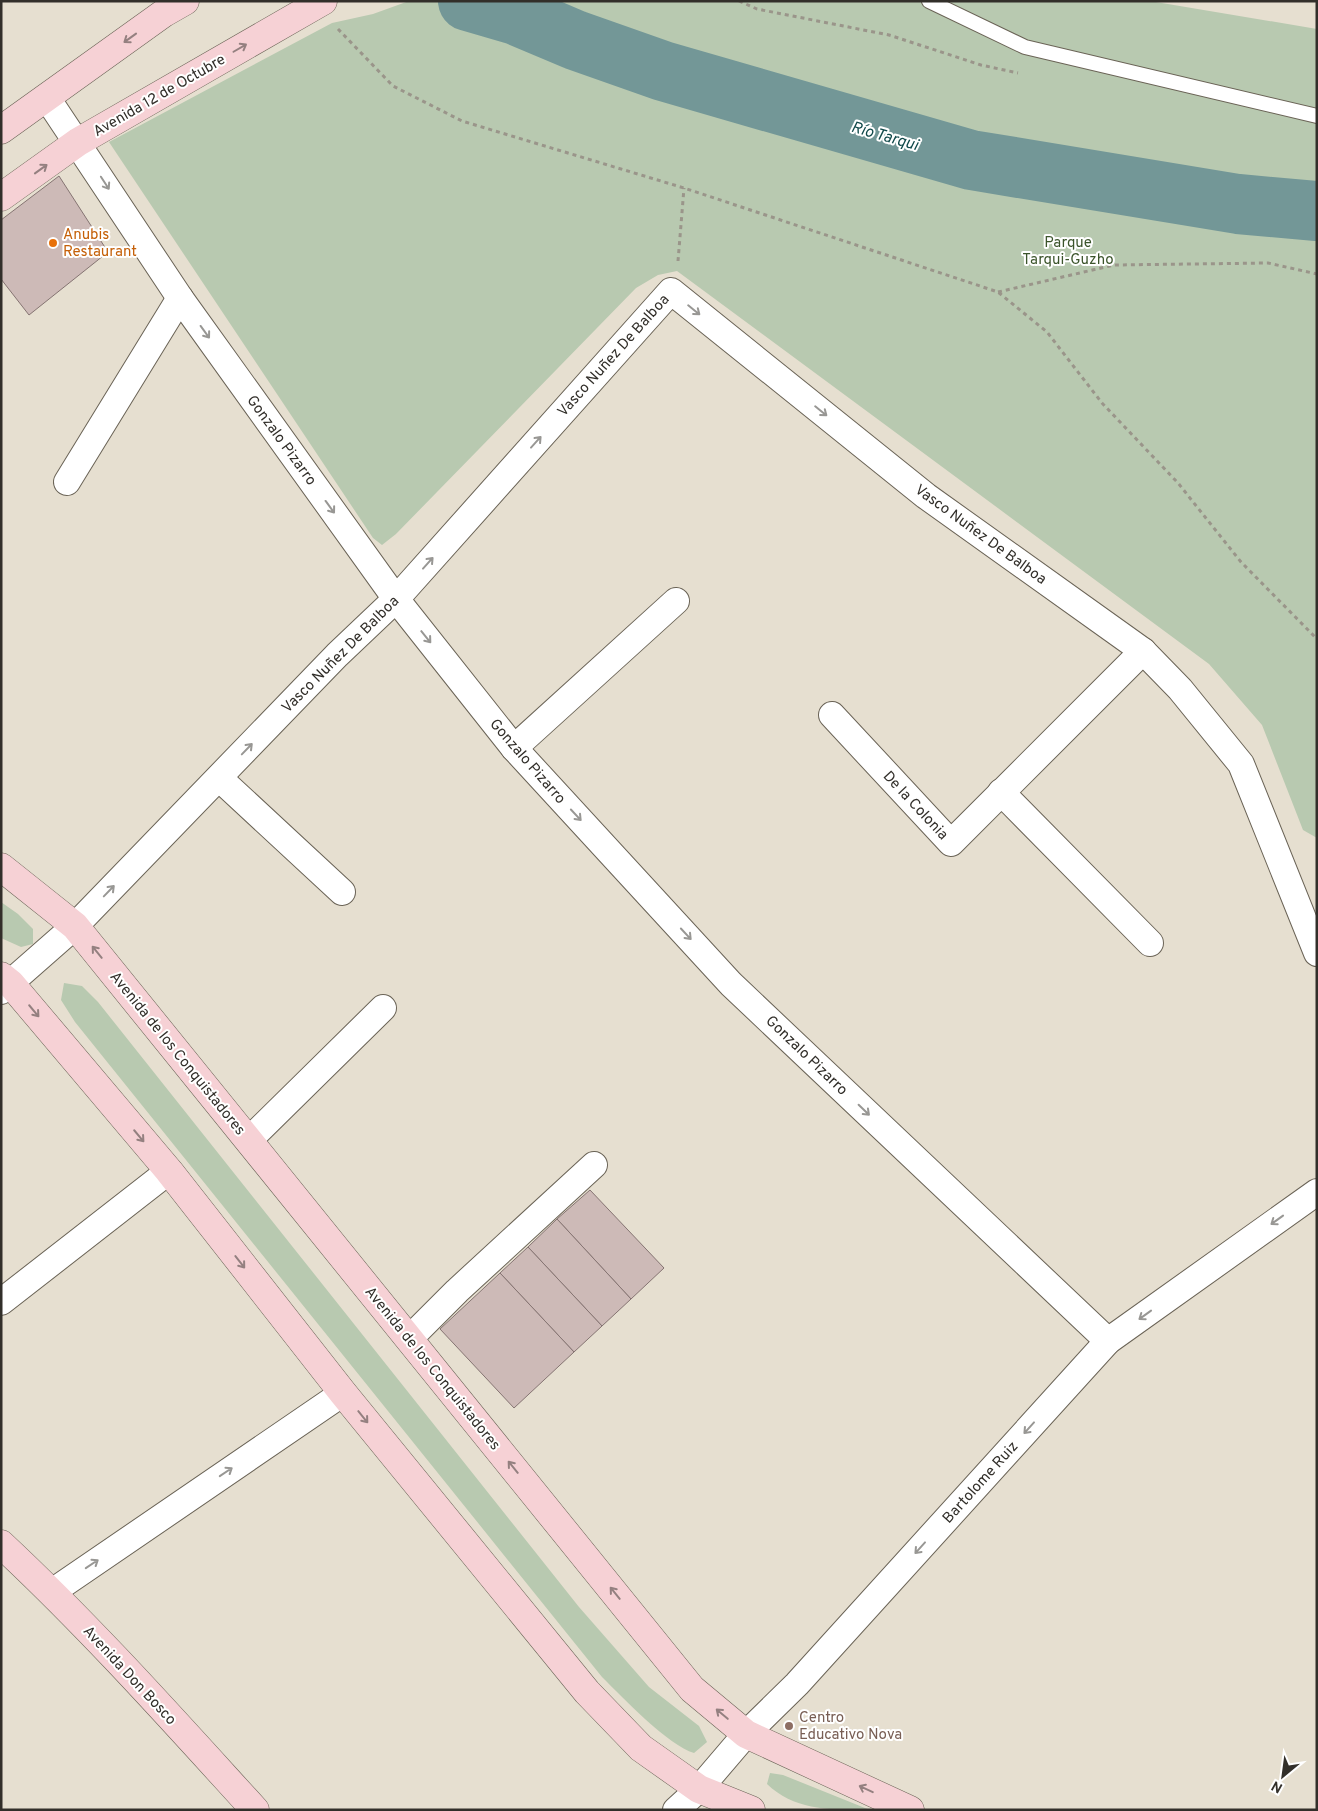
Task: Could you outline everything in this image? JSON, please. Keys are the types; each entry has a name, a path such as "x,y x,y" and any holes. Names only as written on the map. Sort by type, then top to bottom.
{"main road":[{"path":"1,130 47,98 168,5"},
{"name":"Avenida 12 de Octubre","path":"1,197 78,142 316,5"},
{"name":"Avenida de los Conquistadores","path":"1,867 75,926 692,1689 746,1734 910,1810"},
{"path":"4,984 168,1171 343,1393 587,1692 641,1748 699,1788 751,1810"},
{"name":"Avenida Don Bosco","path":"1,1544 52,1592 130,1672 255,1810"}],"street":[{"name":"Gonzalo Pizarro","path":"47,98 180,298 396,599 514,748 732,984 1108,1341"},
{"name":"Vasco Nuñez De Balboa","path":"4,984 75,926 337,655 396,599 670,291 926,496 1143,651 1180,689 1241,764 1317,953"},
{"path":"67,482 180,298"},
{"path":"514,748 676,601"},
{"name":"De la Colonia","path":"832,715 951,843 1143,651"},
{"path":"219,778 342,892"},
{"path":"1001,792 1150,943"},
{"path":"249,1140 383,1008"},
{"path":"410,1338 457,1291 594,1165"},
{"path":"1,1302 168,1171"},
{"name":"Bartolome Ruiz","path":"676,1810 699,1788 746,1734 797,1684 1108,1341 1317,1192"},
{"path":"52,1592 343,1393"}],"lane":[{"path":"929,1 1026,47 1317,116"}],"path":[{"path":"316,5 393,86 462,121 684,188 998,292 1047,332 1102,403 1178,483 1241,562 1317,639"},
{"path":"670,291 677,271 684,188"},
{"path":"998,292 1114,266 1268,263 1317,274"}],"green space":[{"name":"Parque Tarqui-Guzho","path":"409,1 1150,1 1317,29 1317,838 1303,830 1262,725 1209,664 677,271 658,275 636,288 396,534 382,545 373,538 109,142 332,23 373,14"},
{"path":"1,902 18,914 33,929 33,944 21,947 1,938"},
{"path":"64,983 82,986 98,1002 579,1607 649,1687 699,1726 707,1742 694,1753 684,1749 659,1731 602,1677 75,1022 61,1000"},
{"path":"770,1773 783,1775 870,1810 828,1809 802,1804 778,1793 767,1784"}],"building":[{"path":"59,176 108,252 29,315 1,279 1,220"},
{"path":"590,1190 664,1268 631,1299 557,1219"},
{"path":"557,1219 631,1299 602,1326 528,1247"},
{"path":"528,1247 602,1326 574,1352 500,1273"},
{"path":"500,1273 574,1352 514,1408 440,1329"}],"waterway":[{"name":"Río Tarqui","path":"468,1 516,15 575,40 663,71 971,160 1238,204 1317,211"}],"place":[{"name":"Anubis Restaurant","path":"53,243"},
{"name":"Centro Educativo Nova","path":"789,1726"}]}
